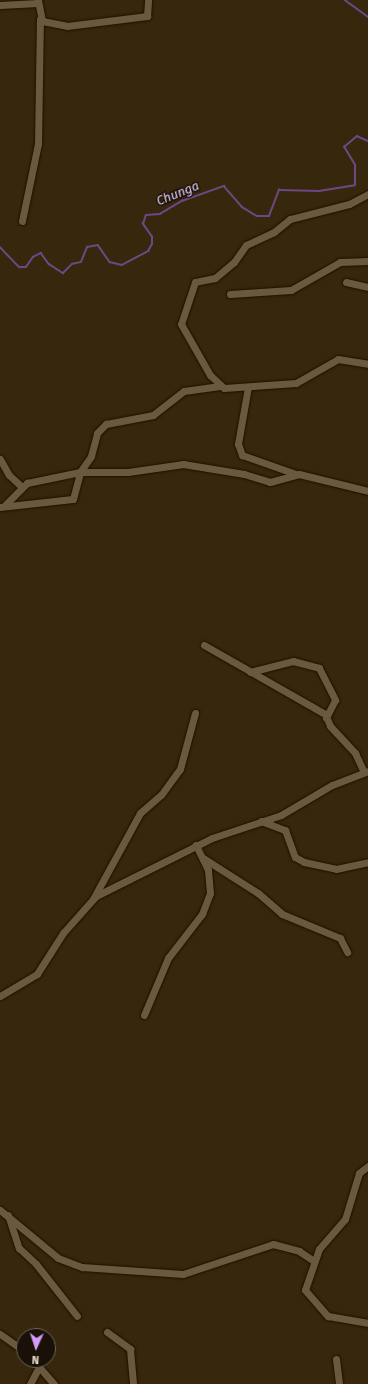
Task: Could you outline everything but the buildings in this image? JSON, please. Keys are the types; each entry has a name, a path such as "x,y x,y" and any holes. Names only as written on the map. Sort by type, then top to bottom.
{"street":[{"path":"40,19 67,26 147,16 148,0"},
{"path":"0,5 38,1 40,19 38,144 22,220"},
{"path":"220,386 182,331 182,317 195,282 215,278 234,262 246,245 274,232 290,219 349,204 368,194"},
{"path":"230,294 290,290 340,262 368,261"},
{"path":"346,282 368,287"},
{"path":"3,505 73,499 80,472 91,456 97,432 106,424 153,415 184,391 220,386 248,387 296,383 338,359 368,364"},
{"path":"248,387 238,444 242,455 297,474 368,491"},
{"path":"0,459 9,475 22,486"},
{"path":"3,505 22,486 40,479 80,472 128,472 183,464 244,474 270,482 297,474"},
{"path":"93,899 196,846 261,821 281,815 332,785 366,772 355,753 330,726 326,718 300,698 204,646"},
{"path":"250,672 293,661 319,668 334,700 326,718"},
{"path":"0,996 37,974 63,933 93,899 140,813 161,795 180,768 195,713"},
{"path":"261,821 285,830 294,857 304,862 336,868 368,862"},
{"path":"144,1015 168,958 202,914 210,894 208,870 196,846"},
{"path":"202,857 258,893 282,914 340,938 347,952"},
{"path":"368,1166 360,1174 345,1219 319,1249 305,1290 316,1306 335,1320 368,1323"},
{"path":"0,1210 8,1215 58,1258 82,1268 123,1267 151,1274 183,1274 273,1244 300,1251 314,1262"},
{"path":"8,1215 18,1248 36,1264 77,1316"},
{"path":"107,1332 130,1349 132,1384"},
{"path":"0,1334 16,1345"},
{"path":"336,1359 339,1384"},
{"path":"30,1384 38,1368"},
{"path":"40,1368 54,1384"}],"waterway":[{"path":"345,0 368,17"},
{"name":"Chunga","path":"0,247 19,267 26,267 33,257 41,253 49,264 63,273 72,264 81,262 87,247 98,245 110,262 122,265 148,251 152,244 152,237 143,224 146,215 160,214 182,201 224,186 242,207 257,216 269,216 279,190 319,191 355,185 355,165 344,147 357,136 368,141"}]}
